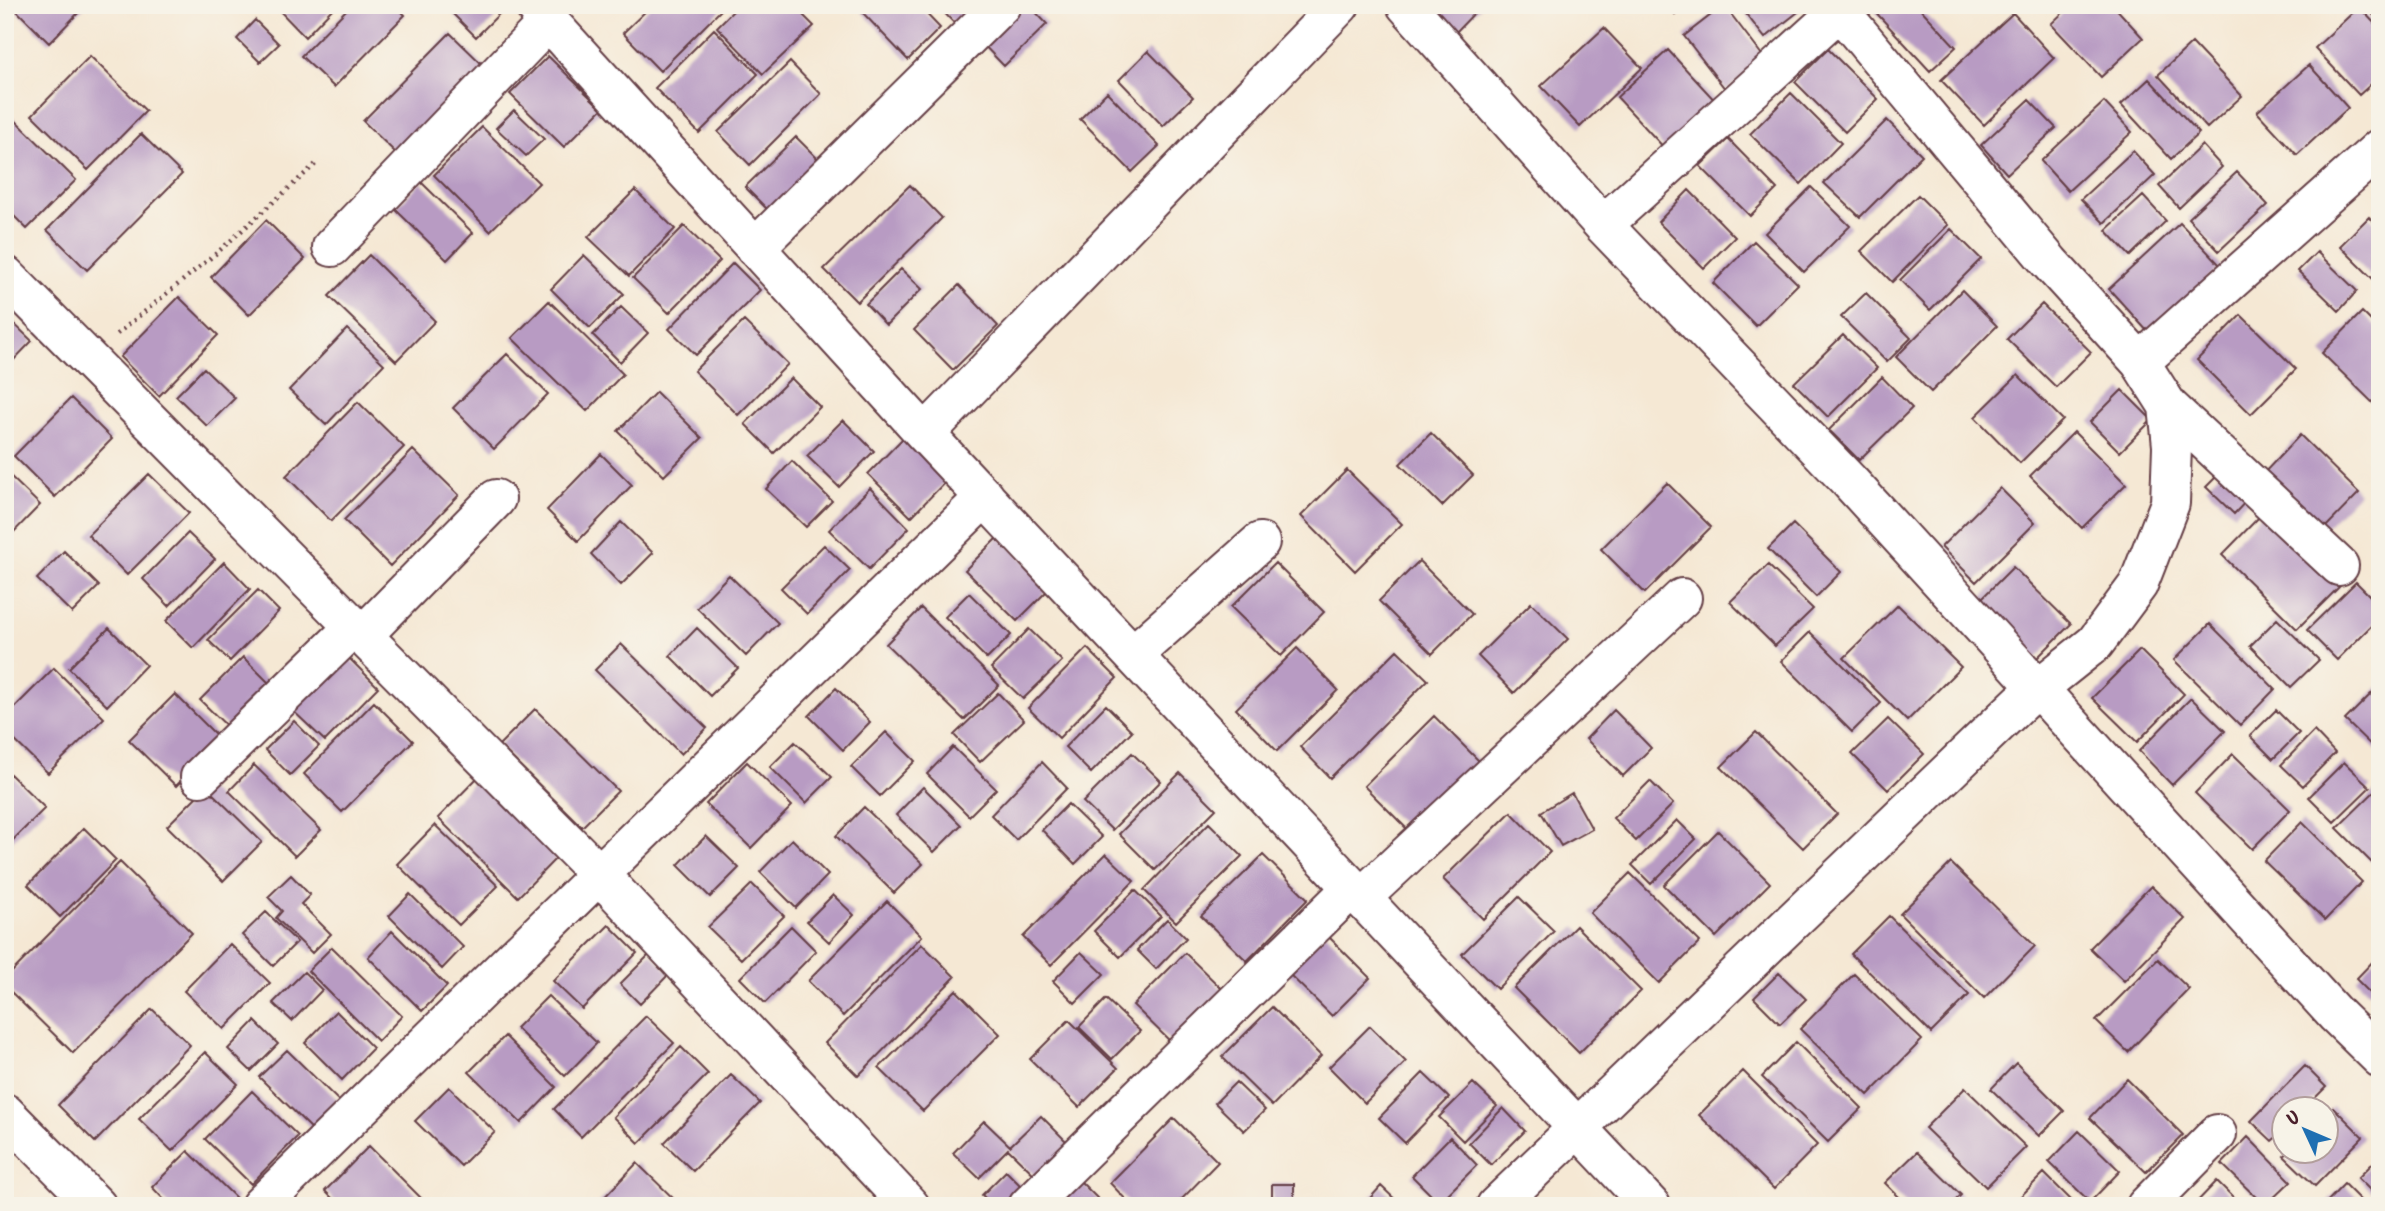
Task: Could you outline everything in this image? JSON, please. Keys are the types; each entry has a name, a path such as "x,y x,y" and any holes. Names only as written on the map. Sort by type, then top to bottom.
{"street":[{"path":"755,248 1001,5"},
{"path":"925,434 1340,5"},
{"path":"1406,5 1603,225 1850,482 2336,1014 2380,1058"},
{"path":"1603,225 1837,8 2050,263 2140,362 2168,406 2339,566"},
{"path":"332,247 545,12 925,434 1651,1206"},
{"path":"2140,362 2380,148"},
{"path":"5,275 600,875 910,1206"},
{"path":"1496,1206 2037,688 2095,643 2138,584 2170,503 2172,446 2168,406"},
{"path":"260,1206 985,497"},
{"path":"200,777 359,631 496,499"},
{"path":"1134,654 1259,542"},
{"path":"1027,1206 1356,893 1682,598"},
{"path":"5,1113 97,1206"},
{"path":"2146,1206 2217,1134"}],"path":[{"path":"87,359 219,251 318,162"}],"building":[{"path":"11,5 86,5 49,43"},
{"path":"274,5 336,5 305,37"},
{"path":"351,5 395,5 405,15 334,87 301,56"},
{"path":"444,5 490,5 499,14 476,37"},
{"path":"652,5 726,5 660,71 623,33"},
{"path":"739,5 793,5 814,26 763,74 717,27"},
{"path":"869,5 918,5 940,28 908,60 862,12"},
{"path":"937,5 974,5 955,24"},
{"path":"1007,5 1029,5 1047,24 1004,66 975,36"},
{"path":"1424,5 1482,5 1454,34"},
{"path":"1668,5 1687,5 1675,14"},
{"path":"1724,5 1765,59 1726,90 1684,36"},
{"path":"1739,5 1807,5 1765,38"},
{"path":"1869,5 1917,5 1956,47 1930,71"},
{"path":"2071,5 2113,5 2143,38 2101,77 2051,24"},
{"path":"2364,5 2380,5 2380,22"},
{"path":"2359,7 2380,29 2380,76 2359,95 2315,48"},
{"path":"2013,13 2054,58 1984,125 1941,80"},
{"path":"255,20 279,44 260,62 237,39"},
{"path":"1604,28 1642,68 1580,127 1541,86"},
{"path":"714,29 758,74 699,133 655,88"},
{"path":"450,33 486,68 399,156 363,121"},
{"path":"2192,43 2242,96 2207,128 2158,75"},
{"path":"1828,49 1878,99 1845,132 1795,82"},
{"path":"1668,50 1719,105 1668,152 1617,97"},
{"path":"1148,51 1193,97 1163,126 1119,80"},
{"path":"90,56 146,111 88,170 32,115"},
{"path":"548,56 602,109 564,147 510,94"},
{"path":"790,62 821,94 750,165 718,132"},
{"path":"2309,65 2348,108 2297,155 2257,112"},
{"path":"2149,79 2199,133 2171,159 2121,105"},
{"path":"1107,92 1159,146 1132,172 1080,119"},
{"path":"1791,93 1841,143 1801,184 1750,134"},
{"path":"2029,100 2056,128 2007,174 1981,145"},
{"path":"2104,102 2132,132 2068,191 2041,161"},
{"path":"514,110 544,139 526,156 496,128"},
{"path":"8,113 76,180 27,229 5,207 5,116"},
{"path":"1887,120 1922,155 1860,217 1824,183"},
{"path":"482,127 539,183 490,231 434,175"},
{"path":"141,134 182,174 87,270 47,230"},
{"path":"796,137 823,164 772,214 745,187"},
{"path":"1728,139 1777,189 1750,216 1700,166"},
{"path":"2202,145 2222,167 2179,208 2159,186"},
{"path":"2133,151 2155,175 2104,223 2081,199"},
{"path":"2237,172 2268,205 2219,251 2188,218"},
{"path":"421,182 473,233 447,260 395,209"},
{"path":"910,185 942,218 857,302 824,269"},
{"path":"1811,187 1850,226 1804,272 1765,233"},
{"path":"635,190 675,229 629,276 588,237"},
{"path":"1689,190 1735,237 1704,268 1658,222"},
{"path":"1918,195 1948,225 1892,282 1861,251"},
{"path":"2143,196 2166,221 2130,256 2106,230"},
{"path":"2369,217 2380,227 2380,286 2340,246"},
{"path":"266,220 305,259 249,315 211,277"},
{"path":"2180,223 2221,266 2149,333 2109,289"},
{"path":"684,226 720,261 669,313 633,278"},
{"path":"1951,229 1981,259 1930,310 1900,280"},
{"path":"1754,241 1798,284 1756,326 1713,283"},
{"path":"2317,252 2357,291 2339,311 2298,271"},
{"path":"369,255 435,321 396,361 329,296"},
{"path":"584,255 624,294 590,328 551,289"},
{"path":"733,263 760,290 696,355 669,329"},
{"path":"901,269 922,289 886,325 866,304"},
{"path":"959,285 998,326 953,370 914,330"},
{"path":"1962,290 1997,326 1931,392 1896,357"},
{"path":"1866,293 1911,338 1887,362 1841,317"},
{"path":"179,297 218,335 159,396 120,357"},
{"path":"549,301 623,374 587,411 512,338"},
{"path":"2042,304 2091,352 2056,387 2007,339"},
{"path":"621,307 648,333 620,362 593,335"},
{"path":"2362,312 2380,330 2378,408 2322,353"},
{"path":"5,315 32,341 5,369"},
{"path":"2241,315 2296,369 2251,414 2197,360"},
{"path":"744,321 788,364 738,415 694,371"},
{"path":"347,329 384,364 326,425 289,390"},
{"path":"1843,335 1877,368 1828,417 1794,383"},
{"path":"507,354 548,394 494,449 453,408"},
{"path":"204,368 235,398 207,426 176,396"},
{"path":"2018,375 2063,420 2020,463 1975,417"},
{"path":"1882,377 1912,408 1859,460 1829,430"},
{"path":"791,378 820,407 774,453 745,424"},
{"path":"2122,390 2152,420 2120,452 2090,422"},
{"path":"656,392 702,438 664,476 618,431"},
{"path":"71,398 112,439 55,497 14,456"},
{"path":"358,402 404,447 331,521 286,476"},
{"path":"843,420 874,451 839,487 807,456"},
{"path":"2074,432 2126,484 2082,528 2030,476"},
{"path":"1431,433 1473,475 1442,506 1400,464"},
{"path":"907,434 950,477 911,517 868,474"},
{"path":"2300,435 2359,493 2319,534 2261,476"},
{"path":"413,450 459,495 390,566 344,520"},
{"path":"601,454 632,485 578,541 547,510"},
{"path":"792,461 832,501 806,527 766,489"},
{"path":"1347,470 1402,524 1355,571 1301,516"},
{"path":"5,471 40,505 5,541"},
{"path":"2222,471 2249,498 2234,514 2206,487"},
{"path":"149,474 189,513 127,575 88,535"},
{"path":"1667,483 1711,527 1645,593 1601,549"},
{"path":"870,488 909,528 869,569 829,530"},
{"path":"2000,488 2035,523 1976,582 1941,547"},
{"path":"2265,511 2340,586 2297,629 2222,555"},
{"path":"621,522 653,553 621,585 591,554"},
{"path":"1793,524 1841,572 1816,597 1768,549"},
{"path":"188,533 215,559 169,606 143,579"},
{"path":"999,536 1051,587 1017,621 965,570"},
{"path":"824,545 850,570 807,614 781,588"},
{"path":"64,551 99,586 72,613 37,579"},
{"path":"1419,561 1472,614 1432,654 1379,601"},
{"path":"224,562 250,589 193,648 166,621"},
{"path":"1275,563 1324,612 1281,656 1231,607"},
{"path":"1768,565 1813,609 1775,646 1730,602"},
{"path":"2013,567 2071,624 2032,663 1974,606"},
{"path":"729,575 778,623 746,656 697,608"},
{"path":"2356,582 2380,606 2380,617 2337,660 2307,630"},
{"path":"258,590 279,611 230,661 208,640"},
{"path":"969,593 1011,635 987,659 945,617"},
{"path":"1531,603 1568,639 1514,693 1478,656"},
{"path":"1898,605 1961,667 1907,721 1844,658"},
{"path":"921,608 999,685 964,720 886,644"},
{"path":"2277,619 2319,660 2291,687 2250,646"},
{"path":"2210,624 2275,689 2240,725 2174,660"},
{"path":"109,628 146,665 107,706 69,668"},
{"path":"697,628 738,668 710,696 670,656"},
{"path":"1029,629 1062,661 1023,699 991,668"},
{"path":"1810,632 1881,703 1852,732 1781,661"},
{"path":"621,644 707,728 681,754 595,670"},
{"path":"1087,648 1117,678 1059,738 1028,708"},
{"path":"1297,648 1338,690 1277,751 1236,709"},
{"path":"1397,650 1428,680 1330,778 1300,747"},
{"path":"2140,650 2184,694 2137,742 2092,698"},
{"path":"343,652 378,687 325,741 289,707"},
{"path":"243,657 276,690 234,733 200,700"},
{"path":"54,668 104,718 48,773 5,731 5,717"},
{"path":"2380,685 2380,754 2345,720"},
{"path":"836,688 870,722 843,750 809,716"},
{"path":"998,693 1024,720 980,762 954,735"},
{"path":"175,694 221,740 176,786 129,740"},
{"path":"2191,698 2225,731 2172,785 2139,751"},
{"path":"374,702 413,741 342,812 304,774"},
{"path":"1106,705 1132,731 1091,773 1065,747"},
{"path":"535,709 618,791 582,827 499,745"},
{"path":"1614,710 1651,748 1623,776 1586,739"},
{"path":"2276,710 2299,733 2273,759 2250,736"},
{"path":"1434,716 1484,766 1414,836 1364,786"},
{"path":"1888,719 1924,754 1888,790 1852,754"},
{"path":"294,721 319,746 290,775 265,750"},
{"path":"2314,731 2335,753 2303,786 2281,765"},
{"path":"886,732 915,761 880,796 851,767"},
{"path":"1756,732 1837,814 1803,848 1721,767"},
{"path":"795,742 832,777 806,803 770,767"},
{"path":"953,747 996,789 969,816 927,774"},
{"path":"1132,753 1161,781 1112,830 1083,802"},
{"path":"2233,754 2290,810 2252,849 2195,793"},
{"path":"747,762 792,806 751,848 706,804"},
{"path":"1042,762 1067,788 1016,840 991,815"},
{"path":"2344,762 2370,787 2334,822 2309,797"},
{"path":"254,765 321,830 295,856 229,791"},
{"path":"1180,773 1216,809 1155,870 1119,834"},
{"path":"10,774 45,808 5,848 5,779"},
{"path":"481,774 561,853 518,897 438,818"},
{"path":"1650,781 1673,804 1636,841 1613,818"},
{"path":"2380,786 2380,871 2337,828"},
{"path":"206,787 262,842 223,881 167,826"},
{"path":"923,787 961,825 934,852 896,815"},
{"path":"1572,793 1592,829 1561,846 1541,812"},
{"path":"1068,804 1102,837 1075,864 1042,830"},
{"path":"864,807 923,864 894,893 836,836"},
{"path":"1511,812 1550,852 1483,919 1443,879"},
{"path":"1677,820 1696,839 1651,884 1632,865"},
{"path":"2302,822 2362,882 2325,920 2264,861"},
{"path":"1209,823 1242,856 1176,922 1144,890"},
{"path":"435,825 498,886 459,925 397,864"},
{"path":"84,828 116,860 60,917 28,885"},
{"path":"1718,831 1770,883 1716,937 1664,885"},
{"path":"706,836 739,868 710,897 678,865"},
{"path":"792,839 828,875 796,908 760,872"},
{"path":"1106,854 1134,881 1051,965 1023,937"},
{"path":"1263,855 1308,899 1247,961 1201,916"},
{"path":"120,862 192,933 73,1053 5,986 5,979"},
{"path":"1951,863 2035,946 1984,998 1900,914"},
{"path":"1630,873 1700,942 1659,983 1590,913"},
{"path":"291,875 310,895 301,904 331,934 312,953 276,918 282,911 268,897"},
{"path":"752,884 784,916 741,959 708,927"},
{"path":"2151,886 2185,919 2124,981 2090,948"},
{"path":"1135,890 1161,916 1120,957 1094,931"},
{"path":"410,894 463,947 442,969 389,916"},
{"path":"833,895 854,915 829,942 807,921"},
{"path":"1519,897 1554,931 1497,989 1462,954"},
{"path":"887,901 922,936 843,1016 808,981"},
{"path":"266,912 297,942 273,966 242,935"},
{"path":"1889,916 1969,995 1931,1033 1851,954"},
{"path":"1167,919 1186,938 1156,969 1137,950"},
{"path":"609,925 637,953 582,1009 553,981"},
{"path":"791,926 816,951 765,1003 740,978"},
{"path":"1576,926 1641,991 1579,1053 1514,988"},
{"path":"392,931 447,986 422,1011 368,957"},
{"path":"1325,933 1370,978 1332,1016 1287,972"},
{"path":"230,944 270,983 224,1029 184,991"},
{"path":"922,944 955,977 858,1076 825,1043"},
{"path":"332,947 402,1016 378,1041 308,971"},
{"path":"1081,952 1104,974 1075,1003 1053,981"},
{"path":"651,953 670,973 640,1004 620,984"},
{"path":"1185,953 1225,992 1173,1044 1133,1005"},
{"path":"2380,954 2380,1003 2356,979"},
{"path":"2158,959 2189,989 2128,1052 2096,1021"},
{"path":"304,972 322,990 292,1021 273,1003"},
{"path":"1779,973 1806,999 1780,1024 1754,998"},
{"path":"1854,974 1922,1040 1868,1095 1800,1029"},
{"path":"956,990 1000,1034 923,1111 879,1068"},
{"path":"548,996 597,1043 565,1076 516,1028"},
{"path":"1106,999 1140,1031 1112,1059 1079,1027"},
{"path":"1272,1007 1321,1056 1272,1106 1222,1057"},
{"path":"152,1009 190,1045 95,1142 58,1105"},
{"path":"336,1011 373,1048 342,1080 305,1043"},
{"path":"646,1016 674,1043 581,1137 554,1109"},
{"path":"1069,1020 1118,1068 1079,1107 1030,1059"},
{"path":"255,1021 278,1044 251,1071 228,1049"},
{"path":"1370,1026 1406,1062 1365,1103 1329,1067"},
{"path":"505,1036 556,1087 521,1123 469,1072"},
{"path":"1796,1042 1862,1108 1828,1142 1762,1077"},
{"path":"681,1047 708,1074 639,1143 613,1117"},
{"path":"287,1050 343,1105 316,1133 259,1077"},
{"path":"205,1052 238,1084 172,1151 139,1119"},
{"path":"2016,1063 2064,1111 2039,1136 1991,1089"},
{"path":"2305,1066 2326,1087 2317,1096 2276,1096"},
{"path":"1743,1071 1817,1145 1774,1189 1699,1115"},
{"path":"1423,1073 1449,1098 1405,1143 1379,1118"},
{"path":"731,1075 760,1103 693,1171 664,1143"},
{"path":"2127,1079 2183,1135 2146,1172 2090,1118"},
{"path":"1236,1082 1265,1110 1244,1131 1215,1103"},
{"path":"1473,1083 1497,1106 1463,1141 1439,1117"},
{"path":"449,1087 495,1132 461,1166 415,1121"},
{"path":"1965,1088 2026,1147 1986,1187 1925,1128"},
{"path":"252,1091 298,1136 251,1184 205,1139"},
{"path":"2270,1102 2270,1139 2251,1121"},
{"path":"1503,1108 1525,1131 1491,1165 1469,1143"},
{"path":"2340,1114 2363,1137 2340,1160"},
{"path":"1041,1116 1073,1148 1041,1181 1008,1149 979,1178 953,1153 984,1121 1010,1146"},
{"path":"1174,1118 1218,1162 1175,1206 1132,1206 1110,1183"},
{"path":"2079,1131 2120,1171 2090,1202 2049,1162"},
{"path":"1450,1137 1477,1165 1439,1203 1412,1176"},
{"path":"2248,1137 2270,1160 2270,1166 2276,1166 2291,1181 2265,1206 2222,1164"},
{"path":"369,1146 429,1206 340,1206 325,1191"},
{"path":"188,1151 237,1199 230,1206 170,1206 152,1187"},
{"path":"1917,1152 1961,1195 1950,1206 1908,1206 1885,1183"},
{"path":"2380,1156 2380,1200 2358,1178"},
{"path":"637,1163 677,1202 674,1206 596,1206"},
{"path":"2294,1166 2335,1166 2315,1186"},
{"path":"1006,1171 1029,1194 1018,1206 994,1206 982,1195"},
{"path":"2044,1173 2077,1206 2011,1206"},
{"path":"1078,1179 1098,1199 1091,1206 1051,1206"},
{"path":"2217,1181 2242,1206 2193,1206"},
{"path":"1272,1184 1294,1184 1294,1206 1272,1206"},
{"path":"2344,1184 2366,1206 2323,1206"},
{"path":"1381,1186 1402,1206 1363,1206"}]}
